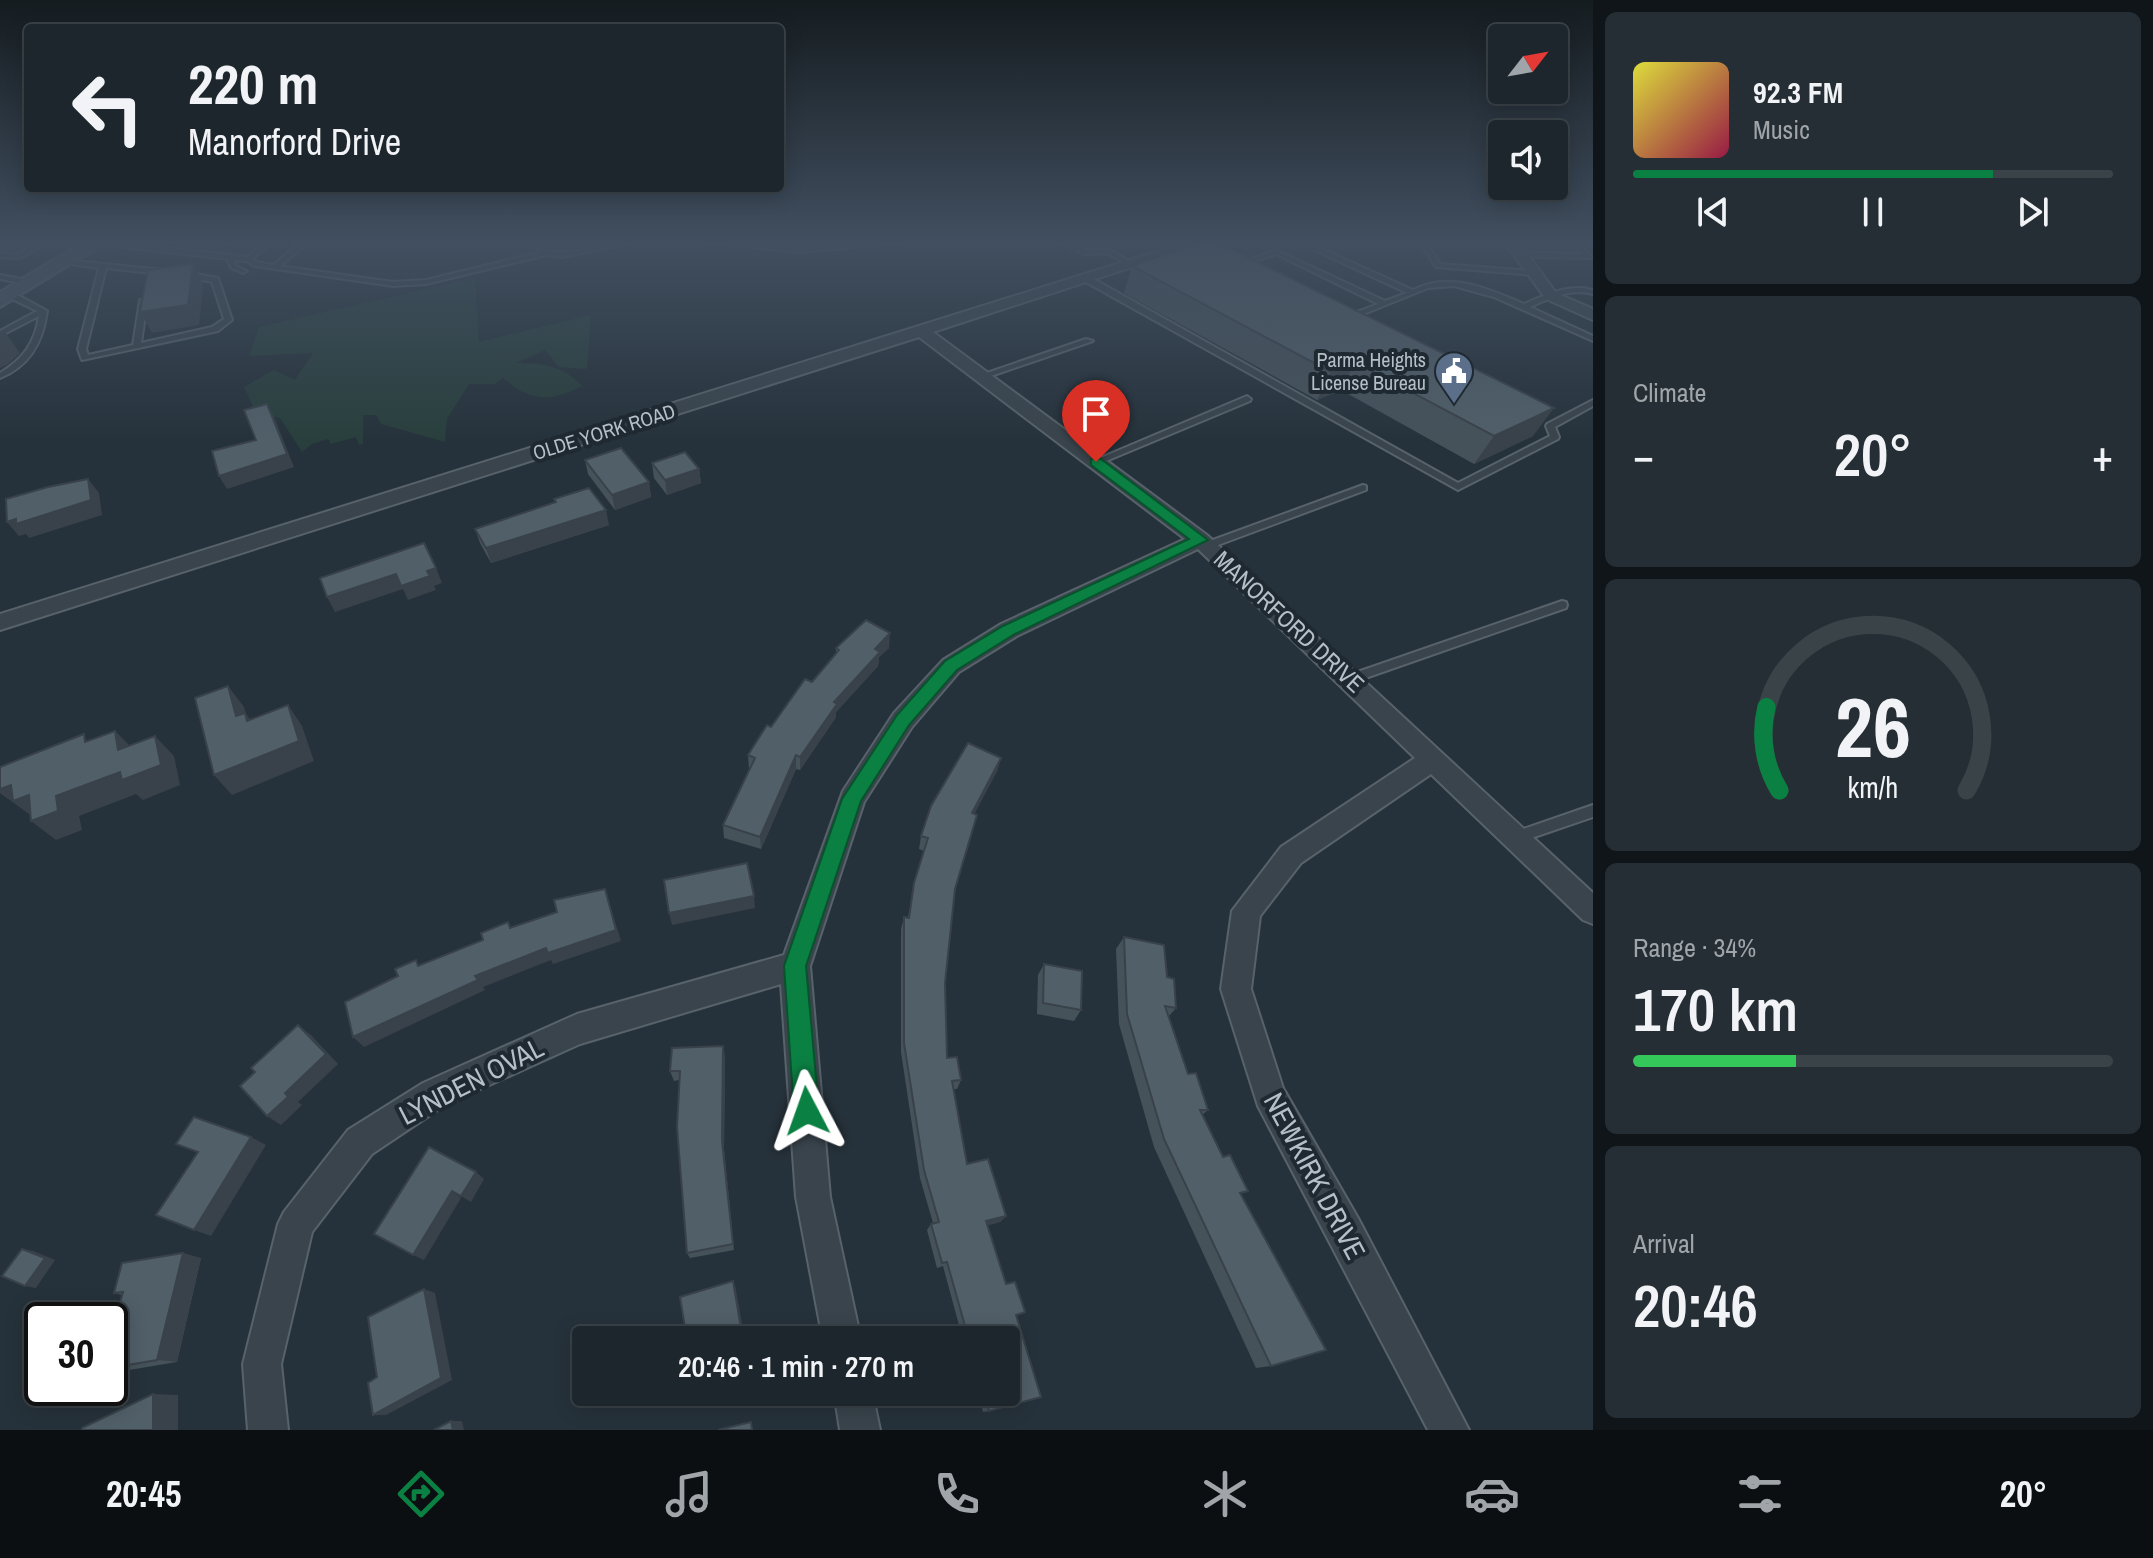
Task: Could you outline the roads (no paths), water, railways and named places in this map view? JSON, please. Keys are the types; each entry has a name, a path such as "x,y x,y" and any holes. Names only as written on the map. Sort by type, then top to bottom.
{"street":[{"name":"OLDE YORK ROAD","path":"0,622 1001,307"},
{"path":"1575,307 1593,315"},
{"name":"MANORFORD DRIVE","path":"923,332 1203,543 1435,758 1593,911"},
{"path":"839,1326 813,1197 795,966 852,799 903,720 951,666 1009,630 1203,543"},
{"name":"NEWKIRK DRIVE","path":"1435,758 1291,855 1246,911 1236,989 1269,1095 1345,1231 1449,1430"},
{"name":"LYNDEN OVAL","path":"268,1430 262,1364 296,1224 360,1142 434,1094 577,1029 795,966"},
{"path":"856,1406 860,1430"}],"lane":[{"path":"38,307 43,311"},
{"path":"93,307 82,349 85,358 215,329 228,320 224,307"},
{"path":"137,346 142,307"},
{"path":"1136,307 1458,487 1555,437 1550,426"},
{"path":"1344,320 1377,307"},
{"path":"1524,307 1593,339"},
{"path":"0,334 43,311"},
{"path":"0,376 17,367 34,350 43,311"},
{"path":"982,376 1089,341"},
{"path":"1096,462 1247,399"},
{"path":"1540,431 1593,403"},
{"path":"1203,543 1363,488"},
{"path":"1350,679 1562,605"},
{"path":"1517,837 1593,811"}],"place":[{"name":"Parma Heights License Bureau","path":"1454,405"}]}
